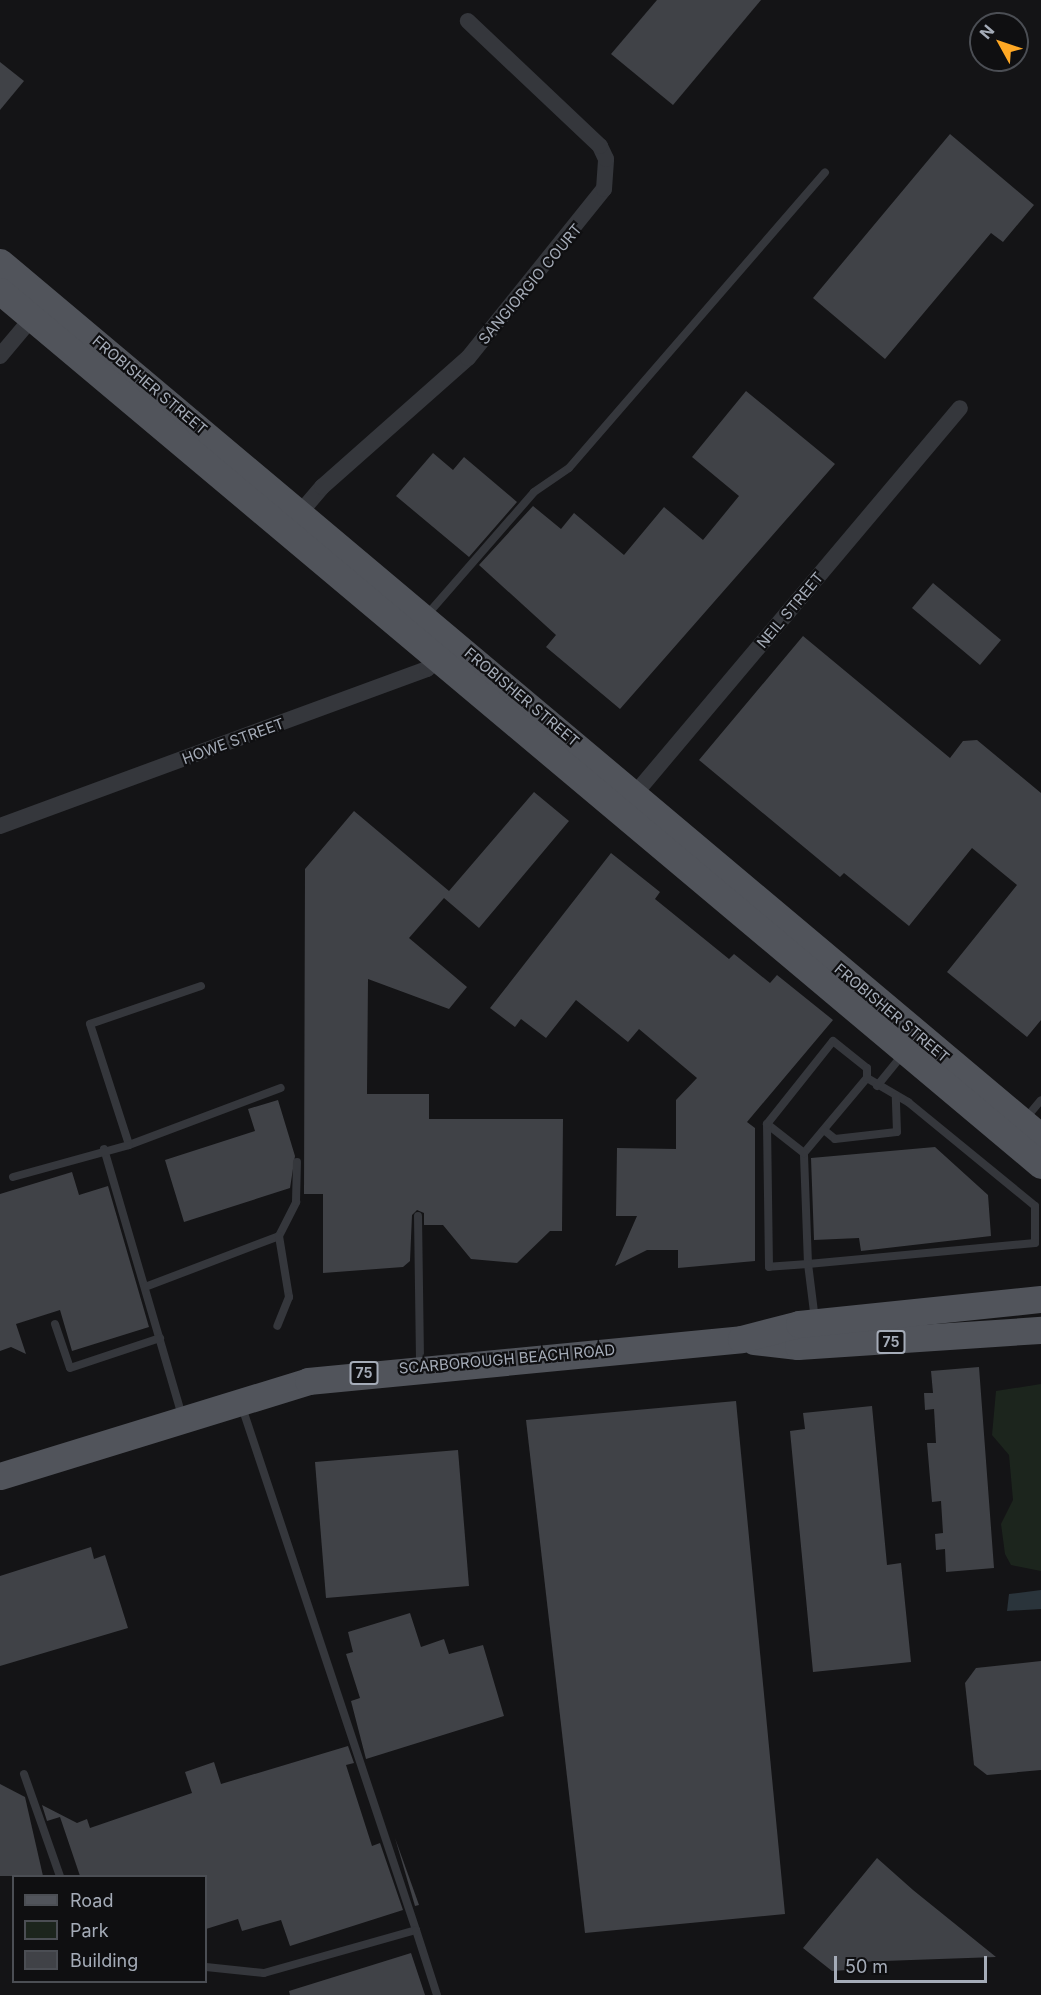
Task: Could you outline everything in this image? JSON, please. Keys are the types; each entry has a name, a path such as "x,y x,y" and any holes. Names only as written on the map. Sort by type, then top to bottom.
{"main road":[{"name":"FROBISHER STREET","path":"0,261 39,309 627,803 1031,1130"},
{"name":"FROBISHER STREET","path":"0,291 39,309"},
{"name":"FROBISHER STREET","path":"294,521 426,616 447,650"},
{"name":"FROBISHER STREET","path":"627,803 905,1052 1041,1165"},
{"name":"SCARBOROUGH BEACH ROAD","path":"0,1476 240,1400 308,1381 421,1367 741,1339 815,1322 1041,1299"},
{"name":"SCARBOROUGH BEACH ROAD","path":"741,1339 798,1346 1041,1330"}],"street":[{"name":"SANGIORGIO COURT","path":"294,521 322,487 468,358 604,189 606,159 600,146 468,21"},
{"path":"0,356 39,309"},
{"name":"NEIL STREET","path":"627,803 960,408"},
{"name":"HOWE STREET","path":"0,826 427,669 447,650"}],"lane":[{"path":"426,616 534,492 569,468 825,172"},
{"path":"129,1145 90,1024 201,986"},
{"path":"815,1322 808,1264 804,1153 867,1078 867,1068 833,1041 767,1124 769,1268 808,1264 1035,1243 1035,1206 896,1096 867,1078"},
{"path":"877,1086 905,1052"},
{"path":"14,1177 104,1149 129,1145 281,1088"},
{"path":"824,1130 835,1139 897,1132 896,1096"},
{"path":"1031,1130 1041,1100"},
{"path":"767,1124 804,1153"},
{"path":"104,1149 183,1419"},
{"path":"277,1326 289,1297 279,1236 296,1202 297,1162"},
{"path":"418,1216 421,1367"},
{"path":"145,1287 279,1236"},
{"path":"55,1324 70,1368 160,1338"},
{"path":"240,1400 438,1995"},
{"path":"24,1774 60,1875"},
{"path":"207,1967 264,1973 416,1930"}],"green space":[{"path":"1041,1384 1041,1571 1011,1565 1005,1554 1001,1524 1013,1500 1009,1455 992,1435 996,1391"}],"shaded area":[{"path":"1041,1590 1041,1609 1007,1611 1009,1594"}],"building":[{"path":"657,0 761,0 673,105 611,54"},
{"path":"0,62 24,81 0,110"},
{"path":"950,134 1034,205 1003,242 991,233 885,359 813,298"},
{"path":"746,391 835,464 620,709 546,647 556,635 479,565 533,506 561,529 574,513 624,555 664,507 703,540 739,496 692,457"},
{"path":"433,453 453,470 464,457 517,502 469,557 396,496"},
{"path":"933,583 1001,640 980,665 912,608"},
{"path":"803,636 950,758 963,741 977,740 1041,793 1041,1020 1027,1037 947,972 1017,885 972,848 909,926 844,873 840,877 699,760"},
{"path":"534,792 569,821 479,928 444,898 409,938 467,987 449,1009 368,979 367,1094 429,1094 429,1119 563,1119 562,1231 550,1231 517,1263 471,1259 443,1225 424,1225 424,1213 417,1210 412,1215 410,1261 403,1267 323,1273 323,1194 304,1194 305,869 354,811 449,891"},
{"path":"611,853 660,892 655,899 729,959 734,954 770,983 777,975 833,1020 747,1122 755,1128 755,1261 678,1268 678,1250 647,1250 615,1266 637,1216 616,1216 617,1148 676,1149 676,1100 697,1078 639,1029 628,1042 576,1000 546,1038 521,1019 515,1027 490,1008"},
{"path":"278,1100 295,1156 290,1188 184,1222 165,1160 255,1131 248,1109"},
{"path":"935,1147 988,1195 991,1236 861,1251 859,1238 814,1240 811,1158"},
{"path":"72,1172 79,1195 108,1186 149,1327 72,1351 60,1310 16,1324 26,1354 11,1347 0,1351 0,1194"},
{"path":"979,1367 994,1568 946,1572 945,1549 936,1550 935,1534 943,1533 941,1501 932,1502 927,1443 936,1443 934,1409 925,1410 924,1393 933,1393 931,1371"},
{"path":"736,1401 785,1914 585,1933 526,1420"},
{"path":"872,1406 887,1565 901,1563 911,1662 813,1672 790,1431 805,1429 803,1413"},
{"path":"458,1450 469,1586 326,1598 315,1462"},
{"path":"91,1547 94,1559 105,1555 128,1628 0,1666 0,1576"},
{"path":"410,1613 421,1647 444,1639 449,1654 483,1645 504,1716 366,1759 351,1701 360,1698 346,1654 353,1652 348,1632"},
{"path":"1041,1661 1041,1770 987,1775 974,1765 965,1683 976,1668"},
{"path":"348,1746 354,1763 346,1765 372,1846 380,1843 403,1910 290,1946 281,1920 242,1931 238,1919 207,1929 207,1875 80,1875 60,1817 47,1821 42,1805 77,1823 87,1819 90,1828 192,1793 185,1772 214,1762 221,1784"},
{"path":"0,1784 25,1797 43,1875 0,1876"},
{"path":"395,1838 419,1905 415,1906"},
{"path":"877,1858 996,1957 855,1962 848,1970 832,1971 803,1948"},
{"path":"411,1953 425,1995 290,1995 289,1991"}]}
